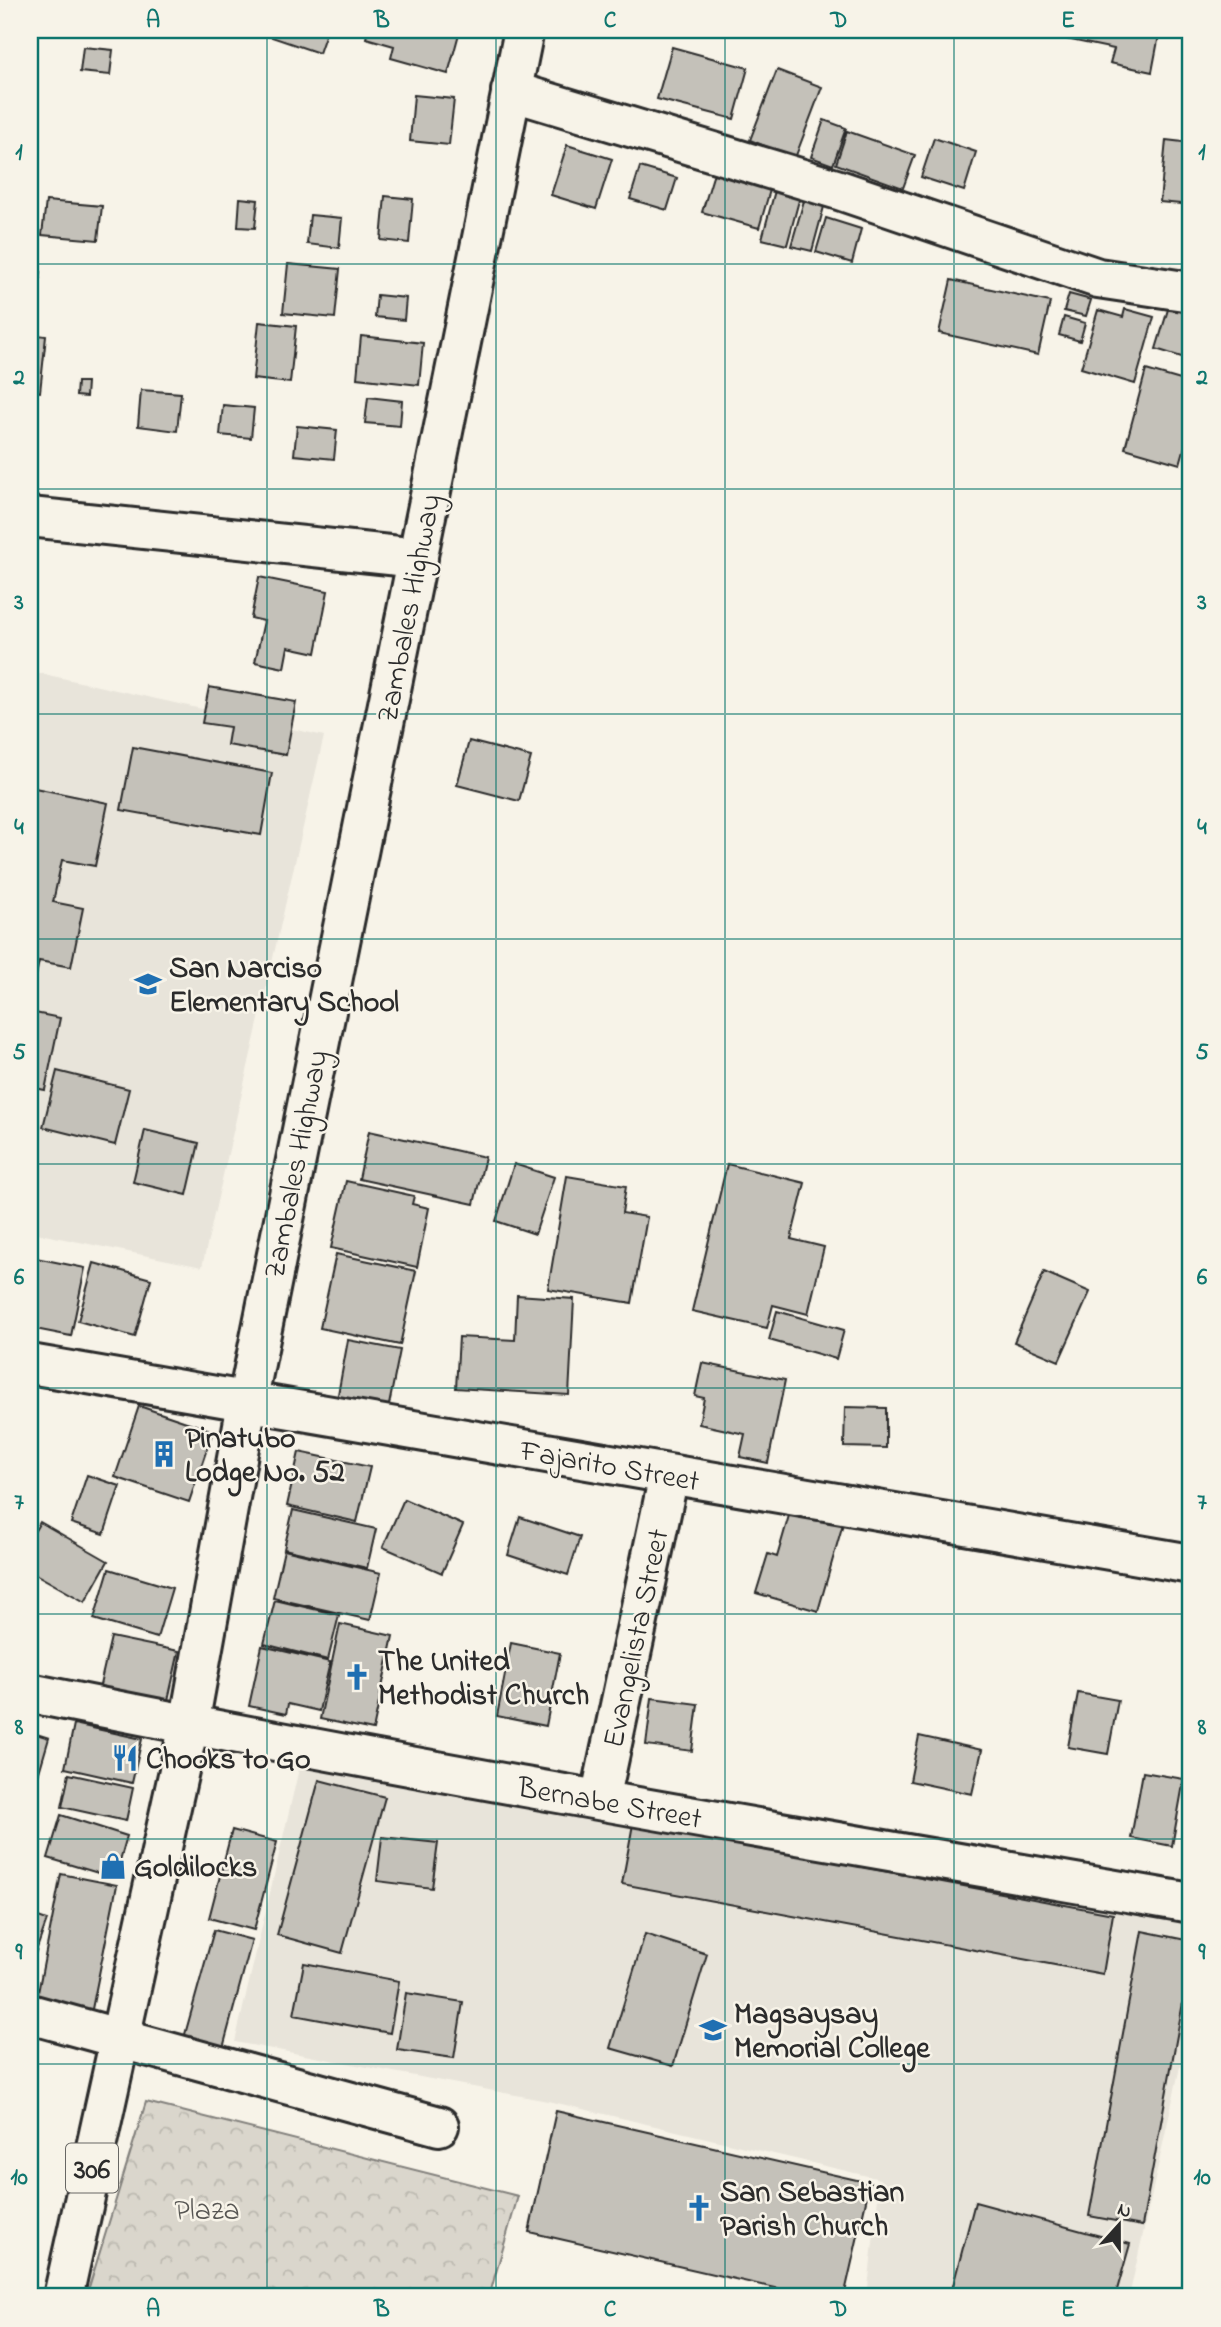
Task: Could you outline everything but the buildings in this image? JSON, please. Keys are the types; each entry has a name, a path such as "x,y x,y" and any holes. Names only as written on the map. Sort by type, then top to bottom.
{"street":[{"name":"Zambales Highway","path":"63,2297 190,1725 247,1403 524,30"},
{"path":"512,91 839,190 1098,278 1191,292"},
{"path":"30,517 418,558"},
{"name":"Fajarito Street","path":"30,1364 1191,1564"},
{"name":"Evangelista Street","path":"600,1800 669,1475"},
{"name":"Bernabe Street","path":"30,1693 600,1800 1191,1903"},
{"path":"30,2014 439,2126"}],"shaded area":[{"name":"San Narciso Elementary School","path":"30,671 324,736 202,1267 30,1232"},
{"name":"Magsaysay Memorial College","path":"302,1756 1191,1914 1191,2017 1129,2297 867,2297 880,2179 553,2102 235,2042"}],"green space":[{"name":"Plaza","path":"146,2102 518,2196 489,2297 86,2297"}],"place":[{"name":"San Narciso Elementary School","path":"148,984"},
{"name":"Pinatubo Lodge No. 52","path":"164,1454"},
{"name":"The United Methodist Church","path":"357,1677"},
{"name":"Chooks to Go","path":"125,1758"},
{"name":"Goldilocks","path":"113,1866"},
{"name":"Magsaysay Memorial College","path":"713,2030"},
{"name":"San Sebastian Parish Church","path":"699,2208"}]}
